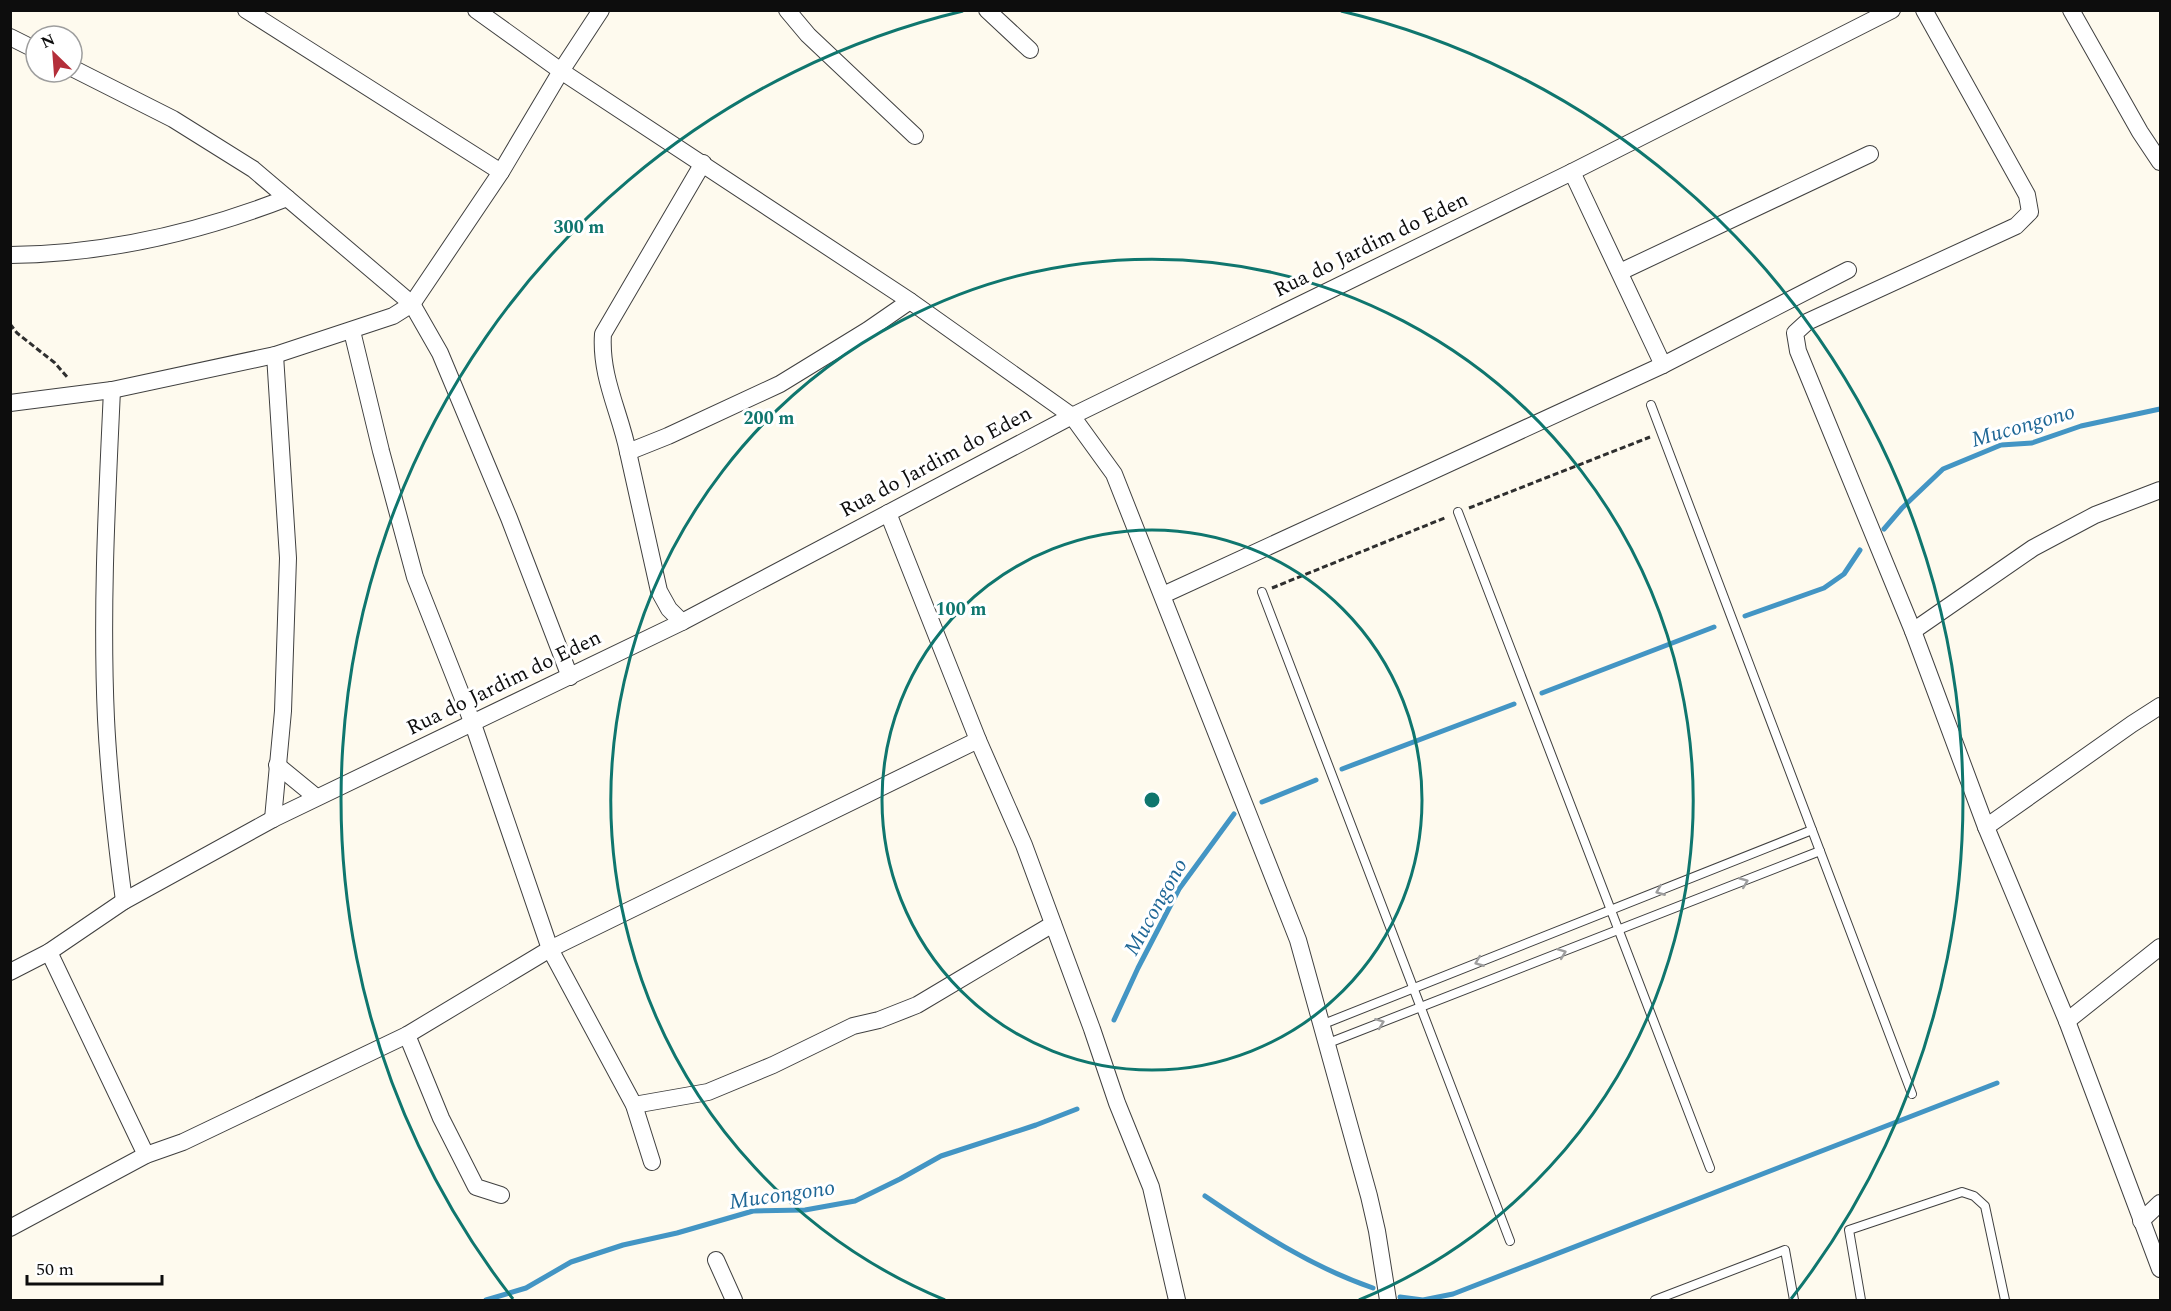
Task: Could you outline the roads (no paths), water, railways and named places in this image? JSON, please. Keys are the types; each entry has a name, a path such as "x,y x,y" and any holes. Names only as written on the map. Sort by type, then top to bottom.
{"street":[{"path":"246,10 501,172"},
{"path":"476,10 561,71 910,301 1072,416 1114,474 1298,940 1369,1196 1388,1300"},
{"path":"10,403 112,390 275,355 393,316 412,304 501,172 561,71 601,10"},
{"path":"787,10 808,35 915,136"},
{"path":"987,10 1030,50"},
{"name":"Rua do Jardim do Eden","path":"10,972 49,952 124,901 316,797 570,678 682,622 1072,416 1572,172 1892,10"},
{"path":"1924,10 2027,195 2030,212 2016,226 1807,322 1795,333 1798,351 1913,631 1986,827 2067,1021 2160,1269"},
{"path":"2071,10 2140,132 2160,162"},
{"path":"10,37 24,44"},
{"path":"84,74 173,119 253,169 412,304 440,353 509,518 570,678"},
{"path":"1620,272 1870,154"},
{"path":"682,622 669,609 659,591 628,452 614,408 602,352 603,334 703,163"},
{"path":"1572,172 1663,366"},
{"path":"10,255 105,249 237,218 287,198"},
{"path":"1163,595 1663,366 1848,270"},
{"path":"628,452 780,384 868,330 910,301"},
{"path":"352,331 415,577 473,724 550,949 634,1105 652,1162"},
{"path":"273,819 283,711 288,558 275,355"},
{"path":"112,390 105,586 106,719 114,824 124,901"},
{"path":"1913,631 2033,548 2095,515 2160,490"},
{"path":"888,513 978,740 1024,845 1117,1103 1151,1187 1177,1300"},
{"path":"1986,827 2160,706"},
{"path":"10,1228 146,1155 183,1142 407,1035 550,949 978,740"},
{"path":"277,765 316,797"},
{"path":"634,1105 708,1092 773,1065 853,1026 879,1020 917,1005 1053,924"},
{"path":"2067,1021 2160,946"},
{"path":"49,952 146,1155"},
{"path":"407,1035 441,1118 476,1187 501,1195"},
{"path":"2141,1221 2160,1203"},
{"path":"716,1260 734,1300"}],"lane":[{"path":"1651,405 1912,1094"},
{"path":"1458,512 1710,1168"},
{"path":"1262,592 1510,1241"},
{"path":"1321,1025 1812,830"},
{"path":"1326,1045 1820,851"},
{"path":"1861,1300 1849,1230 1962,1192 1974,1196 1985,1206 2005,1300"},
{"path":"1654,1300 1785,1250 1794,1300"}],"waterway":[{"name":"Mucongono","path":"1884,529 1902,508 1943,469 2001,445 2032,443 2081,426 2160,409"},
{"name":"Mucongono","path":"1745,616 1824,588 1844,574 1860,550"},
{"name":"Mucongono","path":"1542,693 1714,627"},
{"name":"Mucongono","path":"1342,769 1514,704"},
{"name":"Mucongono","path":"1262,802 1316,780"},
{"name":"Mucongono","path":"1114,1020 1179,889 1234,814"},
{"path":"1400,1297 1423,1300 1453,1294 1997,1083"},
{"name":"Mucongono","path":"486,1300 526,1288 571,1262 623,1245 677,1233 753,1211 805,1210 855,1201 941,1156 1077,1109"},
{"path":"1205,1196 1307,1259 1373,1288"}]}
